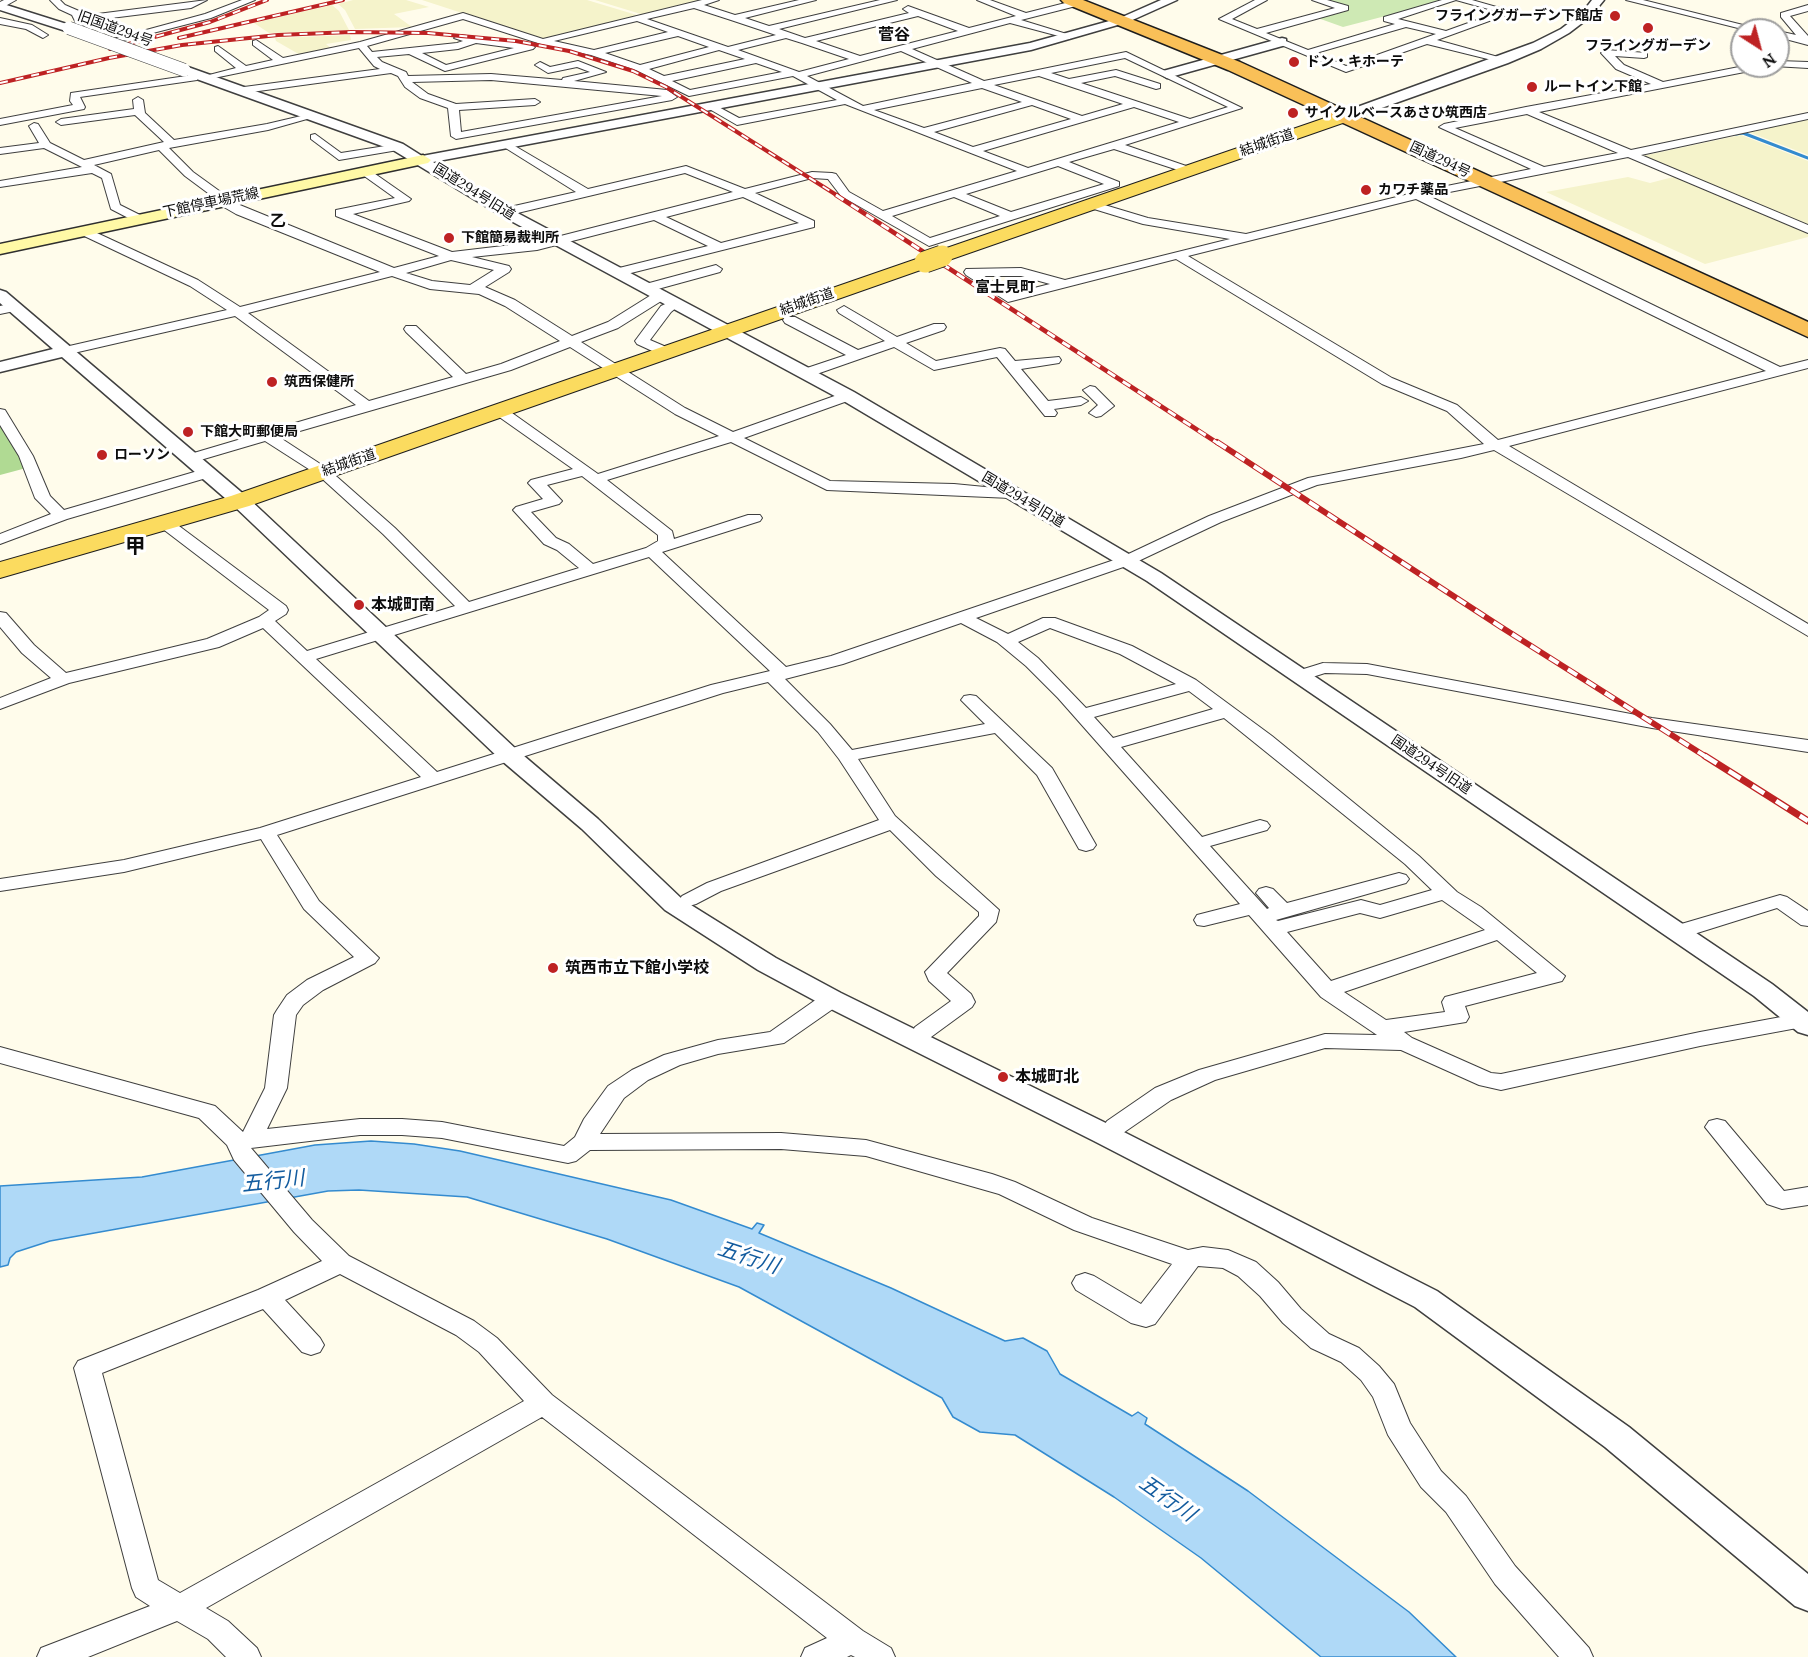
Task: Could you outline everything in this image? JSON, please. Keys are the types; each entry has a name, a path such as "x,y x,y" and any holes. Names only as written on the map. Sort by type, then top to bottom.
{"highway":[{"name":"国道294号","path":"1076,1 1224,58 1808,330"},
{"name":"国道294号","path":"1492,181 1808,321"}],"main road":[{"name":"結城街道","path":"0,570 240,501 1349,115"},
{"name":"下館停車場荒線","path":"0,249 223,200 423,160"}],"street":[{"path":"55,0 73,19 96,27"},
{"path":"73,19 160,0"},
{"path":"73,19 149,10 202,0"},
{"path":"118,39 208,16 250,0"},
{"path":"541,41 714,0"},
{"path":"734,18 811,0"},
{"path":"768,29 888,0 968,31"},
{"path":"982,0 1025,16"},
{"path":"423,160 939,64 1066,37 1127,19 1171,0"},
{"path":"1262,0 1224,19 1346,69 1509,12 1461,0"},
{"path":"1257,32 1345,8 1317,0"},
{"path":"1447,34 1387,19 1452,0"},
{"name":"結城街道","path":"1349,115 1504,60 1565,31 1586,15 1598,0"},
{"path":"1631,0 1730,23"},
{"path":"214,75 361,45 463,15 541,41 594,53 640,68 689,93 796,74 860,59 1076,1"},
{"path":"187,2 208,16"},
{"name":"旧国道294号","path":"3,5 73,19 189,74"},
{"path":"695,5 860,59"},
{"path":"1807,40 1784,15 1808,8"},
{"path":"149,10 172,25"},
{"path":"805,41 919,13"},
{"path":"636,18 796,74 862,109 1027,171"},
{"path":"1010,20 1066,37"},
{"path":"0,21 29,27 43,35"},
{"path":"1307,52 1405,24"},
{"path":"594,53 677,33"},
{"path":"640,68 786,35"},
{"path":"1790,36 1807,40"},
{"path":"411,51 445,68 530,47 459,38"},
{"path":"370,55 458,46 481,40"},
{"path":"1427,41 1504,60"},
{"path":"1114,97 1156,86 1173,77 1224,58 1282,42"},
{"path":"256,43 281,61"},
{"path":"361,45 378,64 402,74 409,85 424,96 453,107 535,102"},
{"path":"902,48 984,85 1082,119"},
{"path":"218,49 244,69"},
{"path":"1644,56 1606,53 1620,67 1660,84"},
{"path":"862,109 1126,55 1236,108 883,215"},
{"path":"664,79 756,60"},
{"path":"468,62 475,72 491,77"},
{"path":"540,65 548,70 578,64 601,72 556,84"},
{"path":"1790,64 1808,65"},
{"path":"509,69 525,80"},
{"path":"552,69 572,79"},
{"path":"244,90 392,70"},
{"path":"1544,171 1444,127 1730,71"},
{"path":"1041,73 1189,122"},
{"path":"1070,82 1116,73 1156,86"},
{"path":"0,123 80,107 75,100 75,95 130,88 189,74"},
{"name":"国道294号旧道","path":"189,74 244,90 398,147 423,160 505,212 848,396 1154,577 1763,990 1806,1022"},
{"path":"405,79 491,77 667,93 672,97 594,111 585,106 456,136 453,107"},
{"path":"130,88 140,103 139,111 189,174 240,211 430,285 482,290 510,303 680,411 729,438 827,485 1011,493"},
{"path":"711,107 737,122 847,101"},
{"path":"923,132 1032,102"},
{"path":"974,150 1134,104"},
{"path":"1526,110 1808,229"},
{"path":"0,114 34,126 139,111"},
{"path":"510,113 525,113 532,119"},
{"path":"0,184 88,166 167,146 268,127 310,115"},
{"path":"1065,284 1021,272 970,273 1008,298 1065,284 1178,255 1249,238 1417,195 1808,116"},
{"path":"34,126 46,145 107,176 116,207 138,219"},
{"path":"484,131 587,193"},
{"path":"315,137 339,157 398,147"},
{"path":"0,151 46,145"},
{"path":"1114,145 1188,171"},
{"path":"1059,162 1116,184 1078,199"},
{"path":"505,212 686,169 747,194 810,224 619,272"},
{"path":"364,171 405,199 340,213 451,256 505,269 472,289"},
{"path":"0,367 236,312 451,256 559,241 747,194 812,175 835,177 839,189 845,194 929,242 1078,199 1127,187 1138,188"},
{"path":"954,193 1012,217"},
{"path":"1417,195 1779,372"},
{"path":"1098,207 1147,221 1249,238"},
{"path":"657,217 720,247"},
{"path":"84,231 194,283 367,406"},
{"path":"1178,255 1387,381 1452,408 1497,445 1808,631"},
{"path":"0,539 200,465 268,436 506,367 613,325 661,295 716,269"},
{"path":"661,295 666,309 642,341 666,352"},
{"path":"5,304 65,351 200,465 509,755 590,824 674,905 766,964 832,999 1104,1134 1426,1299 1617,1437 1808,1595"},
{"path":"844,310 934,366 1000,352 1048,410 1086,395 1107,406 1096,413"},
{"path":"790,320 857,355"},
{"path":"806,373 939,327"},
{"path":"411,329 463,379"},
{"path":"1012,366 1054,360"},
{"path":"0,885 124,866 266,832 717,689 837,660 1126,561 1215,519 1302,484 1410,465 1497,445 1808,364"},
{"path":"591,570 563,547 550,541 521,510 555,501 536,483 590,475 729,438 848,396"},
{"path":"500,411 590,475 666,534 666,544 658,548"},
{"path":"0,413 26,456 42,498 61,516"},
{"path":"268,436 323,472 389,531 465,607"},
{"path":"305,657 754,518"},
{"path":"0,704 63,679 213,643 265,621 280,610 165,522"},
{"path":"658,548 778,675 848,756 888,820 895,824 943,872 988,910 989,917 936,972 937,976 964,1002 923,1032"},
{"path":"0,617 28,649 63,679"},
{"path":"963,618 1006,641 1032,662 1197,844 1267,911 1327,990 1404,1043 1487,1080 1501,1082 1700,1039 1806,1022"},
{"path":"265,621 434,778"},
{"path":"1006,641 1049,622 1126,650 1190,684 1265,740 1412,860 1446,892 1554,976 1453,1002 1458,1017 1382,1028"},
{"path":"1300,676 1323,668 1367,669 1652,723 1750,740 1808,746"},
{"path":"1081,715 1185,687"},
{"path":"970,700 1045,772 1086,844"},
{"path":"1107,744 1220,713"},
{"path":"848,756 999,727"},
{"path":"689,900 714,887 773,864 890,823 888,820"},
{"path":"1197,844 1260,826"},
{"path":"266,832 311,905 368,958 315,985 295,1000 285,1015 276,1088 242,1142 242,1154 303,1226 340,1263 465,1328 488,1346 543,1402 853,1640 880,1657"},
{"path":"1267,911 1399,879"},
{"path":"1204,920 1267,911 1361,906 1380,912 1446,892"},
{"path":"1678,932 1780,901 1808,920"},
{"path":"1327,990 1500,932"},
{"path":"0,1055 207,1112 242,1142 360,1126 442,1130 568,1155 585,1142 603,1108 616,1092 640,1075 672,1060 718,1047 776,1038 832,999"},
{"path":"1115,1127 1163,1094 1207,1075 1324,1041 1404,1043"},
{"path":"1717,1127 1776,1198 1782,1200 1808,1196"},
{"path":"585,1142 781,1141 866,1148 984,1180 1007,1188 1083,1224 1189,1260 1203,1256 1228,1259 1247,1269 1269,1289 1292,1316 1320,1341 1350,1355 1370,1373 1385,1392 1398,1427 1431,1479 1456,1504 1505,1575 1578,1657"},
{"path":"1085,1283 1140,1316 1146,1317 1189,1260"},
{"path":"246,1657 218,1630 146,1588 87,1368 267,1297 340,1263"},
{"path":"267,1297 311,1345"},
{"path":"52,1657 180,1606 218,1588 543,1402"},
{"path":"816,1657 853,1640"}],"shaded area":[{"path":"353,0 406,0 429,7 394,14 412,27 355,29 345,10 338,4"},
{"path":"422,0 587,0 640,16 542,39"},
{"path":"595,0 705,0 644,15"},
{"path":"332,5 339,11 349,30 269,33 254,23"},
{"path":"350,35 351,40 326,44 332,49 302,56 276,41 275,38"},
{"path":"1808,119 1808,155 1746,131"},
{"path":"1741,135 1808,161 1808,225 1642,156"},
{"path":"1677,176 1808,232 1808,237 1705,264 1546,192 1628,177 1650,183"}],"green space":[{"path":"1320,0 1447,0 1343,27 1315,17 1348,8"},
{"path":"0,418 30,467 0,475"}],"water":[{"name":"五行川","path":"371,1141 414,1144 460,1151 671,1200 752,1229 757,1223 764,1225 759,1233 891,1288 1005,1341 1023,1338 1047,1351 1060,1374 1132,1416 1138,1412 1147,1418 1145,1424 1248,1491 1409,1612 1456,1657 1321,1657 1201,1558 1114,1497 1015,1435 980,1432 953,1417 942,1398 739,1287 607,1239 467,1197 359,1190 328,1191 50,1241 16,1252 10,1258 8,1265 0,1267 0,1186 142,1177 315,1145"}],"waterway":[{"path":"1736,134 1743,133 1808,158"}],"railway":[{"path":"110,49 210,22 267,0"},
{"path":"179,38 343,0"},
{"path":"0,83 109,58 182,45 278,35 351,32 428,33 516,41 569,51 633,71 666,87 838,196"},
{"path":"836,195 1219,444"},
{"path":"1217,442 1501,627 1708,758"},
{"path":"1705,756 1808,821"}],"place":[{"name":"フライングガーデン下館店","path":"1615,16"},
{"name":"フライングガーデン","path":"1648,28"},
{"name":"ドン・キホーテ","path":"1294,62"},
{"name":"ルートイン下館","path":"1532,87"},
{"name":"サイクルベースあさひ筑西店","path":"1293,113"},
{"name":"カワチ薬品","path":"1366,190"},
{"name":"下館簡易裁判所","path":"449,238"},
{"name":"筑西保健所","path":"272,382"},
{"name":"下館大町郵便局","path":"188,432"},
{"name":"ローソン","path":"102,455"},
{"name":"本城町南","path":"359,605"},
{"name":"筑西市立下館小学校","path":"553,968"},
{"name":"本城町北","path":"1003,1077"}],"district":[{"name":"菅谷","path":"894,35"},
{"name":"乙","path":"278,221"},
{"name":"富士見町","path":"1005,288"},
{"name":"甲","path":"135,547"}]}
